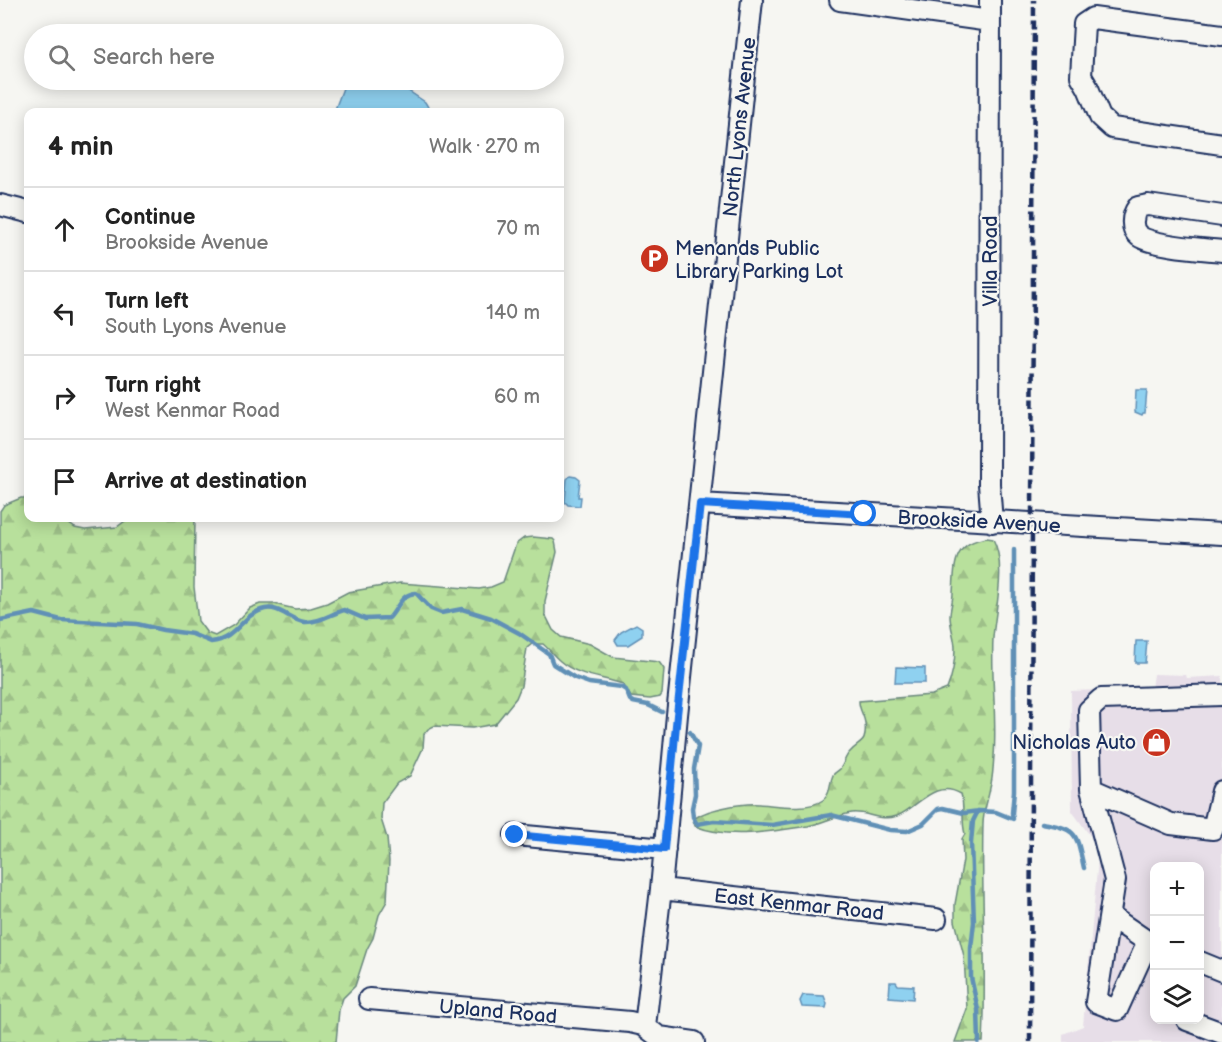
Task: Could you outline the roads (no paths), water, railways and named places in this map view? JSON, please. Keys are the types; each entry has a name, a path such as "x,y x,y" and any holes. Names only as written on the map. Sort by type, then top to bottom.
{"street":[{"name":"North Lyons Avenue","path":"645,1026 661,890 680,685 752,0"},
{"path":"840,0 990,21"},
{"name":"Villa Road","path":"990,0 989,484 992,522"},
{"path":"1222,35 1094,18 1084,24 1081,76 1100,117 1112,128 1222,144"},
{"path":"0,205 24,211"},
{"path":"1222,216 1148,205 1138,207 1132,220 1134,230 1140,237 1164,244 1222,251"},
{"name":"Brookside Avenue","path":"700,504 1222,534"},
{"path":"1150,946 1117,1010 1096,1002 1115,880 1091,789 1089,710 1101,699 1222,695"},
{"path":"1091,789 1171,824 1213,829 1222,791"},
{"path":"515,835 664,849"},
{"name":"East Kenmar Road","path":"661,890 936,919"},
{"path":"1110,916 1150,943"},
{"path":"1204,964 1222,971"},
{"name":"Upland Road","path":"369,999 630,1022 645,1026 659,1037 694,1042"},
{"path":"1198,1024 1222,1033"}],"water":[{"path":"342,90 407,90 425,102 429,108 336,108"},
{"path":"1136,390 1147,390 1145,413 1142,415 1135,412"},
{"path":"570,476 580,480 578,497 581,497 580,506 568,505 565,502 567,479"},
{"path":"636,624 642,628 642,636 628,645 618,645 615,640 621,632"},
{"path":"1136,641 1147,641 1145,663 1135,663"},
{"path":"896,667 925,668 925,683 895,683"},
{"path":"890,982 914,986 913,999 889,997"},
{"path":"803,995 824,996 826,1008 802,1007 800,1001"}],"waterway":[{"path":"690,732 698,746 692,808 697,824 714,821 772,825 831,815 890,830 907,831 923,824 938,809 943,808 964,813 996,812 1013,819 1014,550"},
{"path":"0,620 34,613 61,620 137,624 192,634 211,642 234,632 250,616 265,609 275,609 304,622 319,620 344,610 365,619 389,618 406,596 416,593 431,609 441,613 462,609 491,618 519,633 549,654 553,664 575,678 589,683 621,687 626,690 633,702 648,705 662,712"},
{"path":"978,811 973,821 971,843 974,922 971,977 978,1010 979,1042"},
{"path":"1042,823 1063,828 1074,835 1084,868"}],"railway":[{"path":"1030,1042 1034,0"}],"place":[{"name":"Menands Public Library Parking Lot","path":"654,259"},
{"name":"Nicholas Auto","path":"1157,742"}]}
